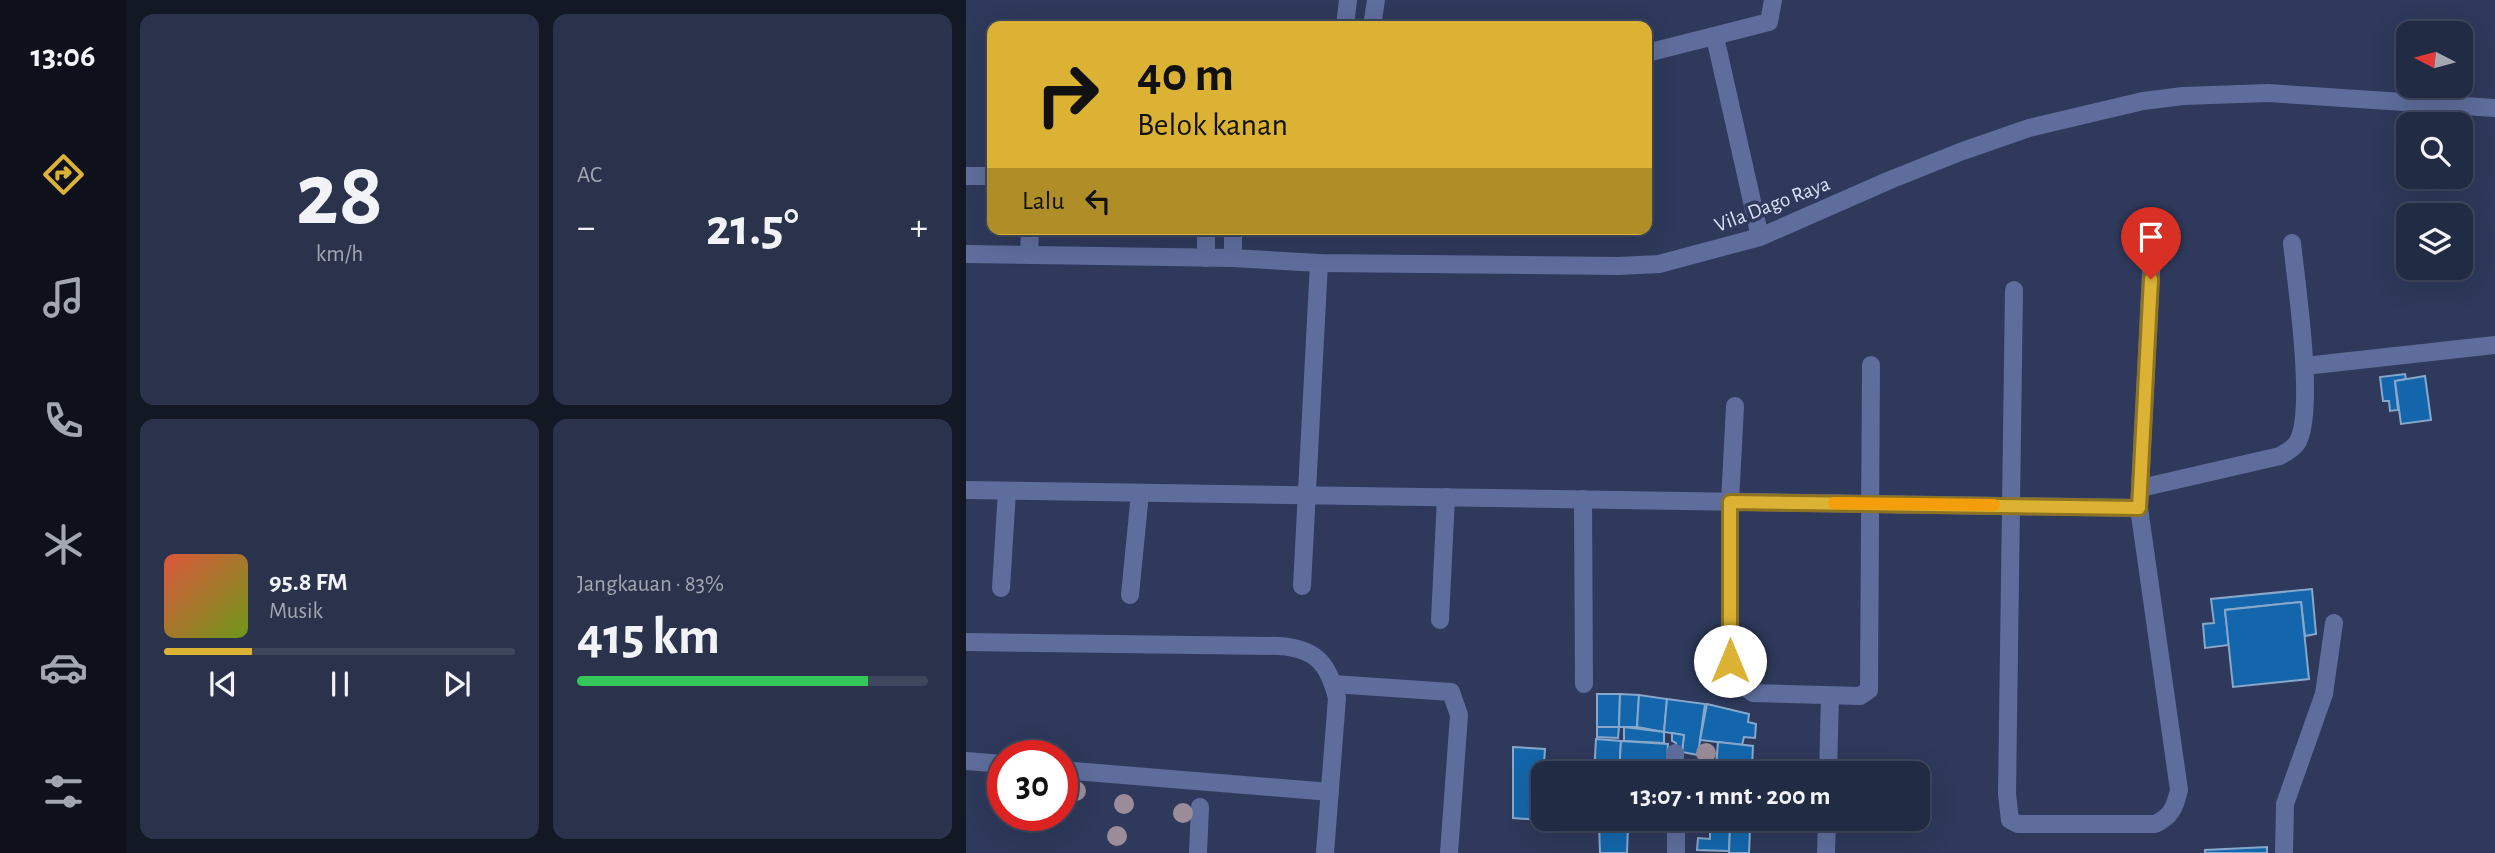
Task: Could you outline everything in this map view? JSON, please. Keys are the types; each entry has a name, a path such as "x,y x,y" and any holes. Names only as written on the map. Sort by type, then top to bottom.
{"street":[{"path":"1346,21 1348,0"},
{"path":"1373,21 1376,0"},
{"path":"1652,51 1769,22 1773,0"},
{"path":"1715,37 1760,237"},
{"name":"Vila Dago Raya","path":"966,254 1233,258 1318,263 1618,266 1659,264 1760,237 1959,152 2029,128 2143,101 2183,96 2268,93 2495,108"},
{"path":"966,176 987,176"},
{"path":"1029,255 1030,235"},
{"path":"1206,235 1206,258"},
{"path":"1233,235 1233,258"},
{"path":"2141,488 2280,457 2297,443 2304,418 2305,366 2292,243"},
{"path":"2014,290 2007,794 2010,820 2018,824 2155,824 2166,819 2173,809 2179,790 2139,508 2152,253"},
{"path":"1302,586 1318,263"},
{"path":"2305,366 2495,345"},
{"path":"1735,406 1730,502 1730,661 1736,681 1753,693 1860,696 1869,690 1871,365"},
{"path":"966,490 2139,508"},
{"path":"1001,588 1007,491"},
{"path":"1130,595 1140,493"},
{"path":"1440,620 1446,497"},
{"path":"1583,499 1584,684"},
{"path":"2284,853 2285,804 2324,694 2333,623"},
{"path":"966,642 1299,648 1310,652 1320,660 1337,698 1325,853"},
{"path":"1333,684 1451,692 1459,715 1449,853"},
{"path":"1828,761 1830,696"},
{"path":"1675,752 1675,761"},
{"path":"966,761 987,763"},
{"path":"1078,771 1330,792"},
{"path":"1198,853 1200,807"},
{"path":"1676,831 1676,853"},
{"path":"1826,853 1827,831"}],"building":[{"path":"2405,374 2406,379 2395,381 2398,410 2390,411 2389,401 2383,401 2380,377"},
{"path":"2425,376 2431,420 2401,424 2395,381"},
{"path":"2312,589 2316,634 2305,636 2301,602 2225,610 2229,645 2205,648 2203,624 2214,623 2211,599"},
{"path":"2301,602 2309,679 2233,687 2225,610"},
{"path":"1597,694 1620,694 1619,727 1597,727"},
{"path":"1620,694 1639,695 1637,727 1619,727"},
{"path":"1639,695 1667,699 1664,732 1637,727"},
{"path":"1667,699 1705,704 1698,755 1682,752 1684,735 1664,732"},
{"path":"1707,704 1749,714 1748,722 1756,724 1755,738 1744,737 1742,745 1700,740"},
{"path":"1597,727 1619,727 1618,738 1597,737"},
{"path":"1624,727 1664,732 1664,743 1624,741"},
{"path":"1672,733 1684,735 1682,752 1675,750 1676,743 1672,741"},
{"path":"1596,739 1621,741 1620,761 1595,761"},
{"path":"1621,741 1668,744 1667,761 1620,761"},
{"path":"1718,742 1753,746 1752,761 1716,761"},
{"path":"1513,747 1545,749 1544,761 1531,761 1531,819 1513,818"},
{"path":"1599,831 1628,831 1627,853 1600,853"},
{"path":"1710,831 1730,831 1729,851 1697,850 1698,838 1710,839"},
{"path":"1730,831 1750,831 1749,853 1729,853"},
{"path":"2267,847 2267,853 2205,853 2205,850"}],"slow traffic":[{"path":"1834,503 1994,505"}],"route":[{"path":"1730,661 1730,502 2139,508 2151,279"}]}
